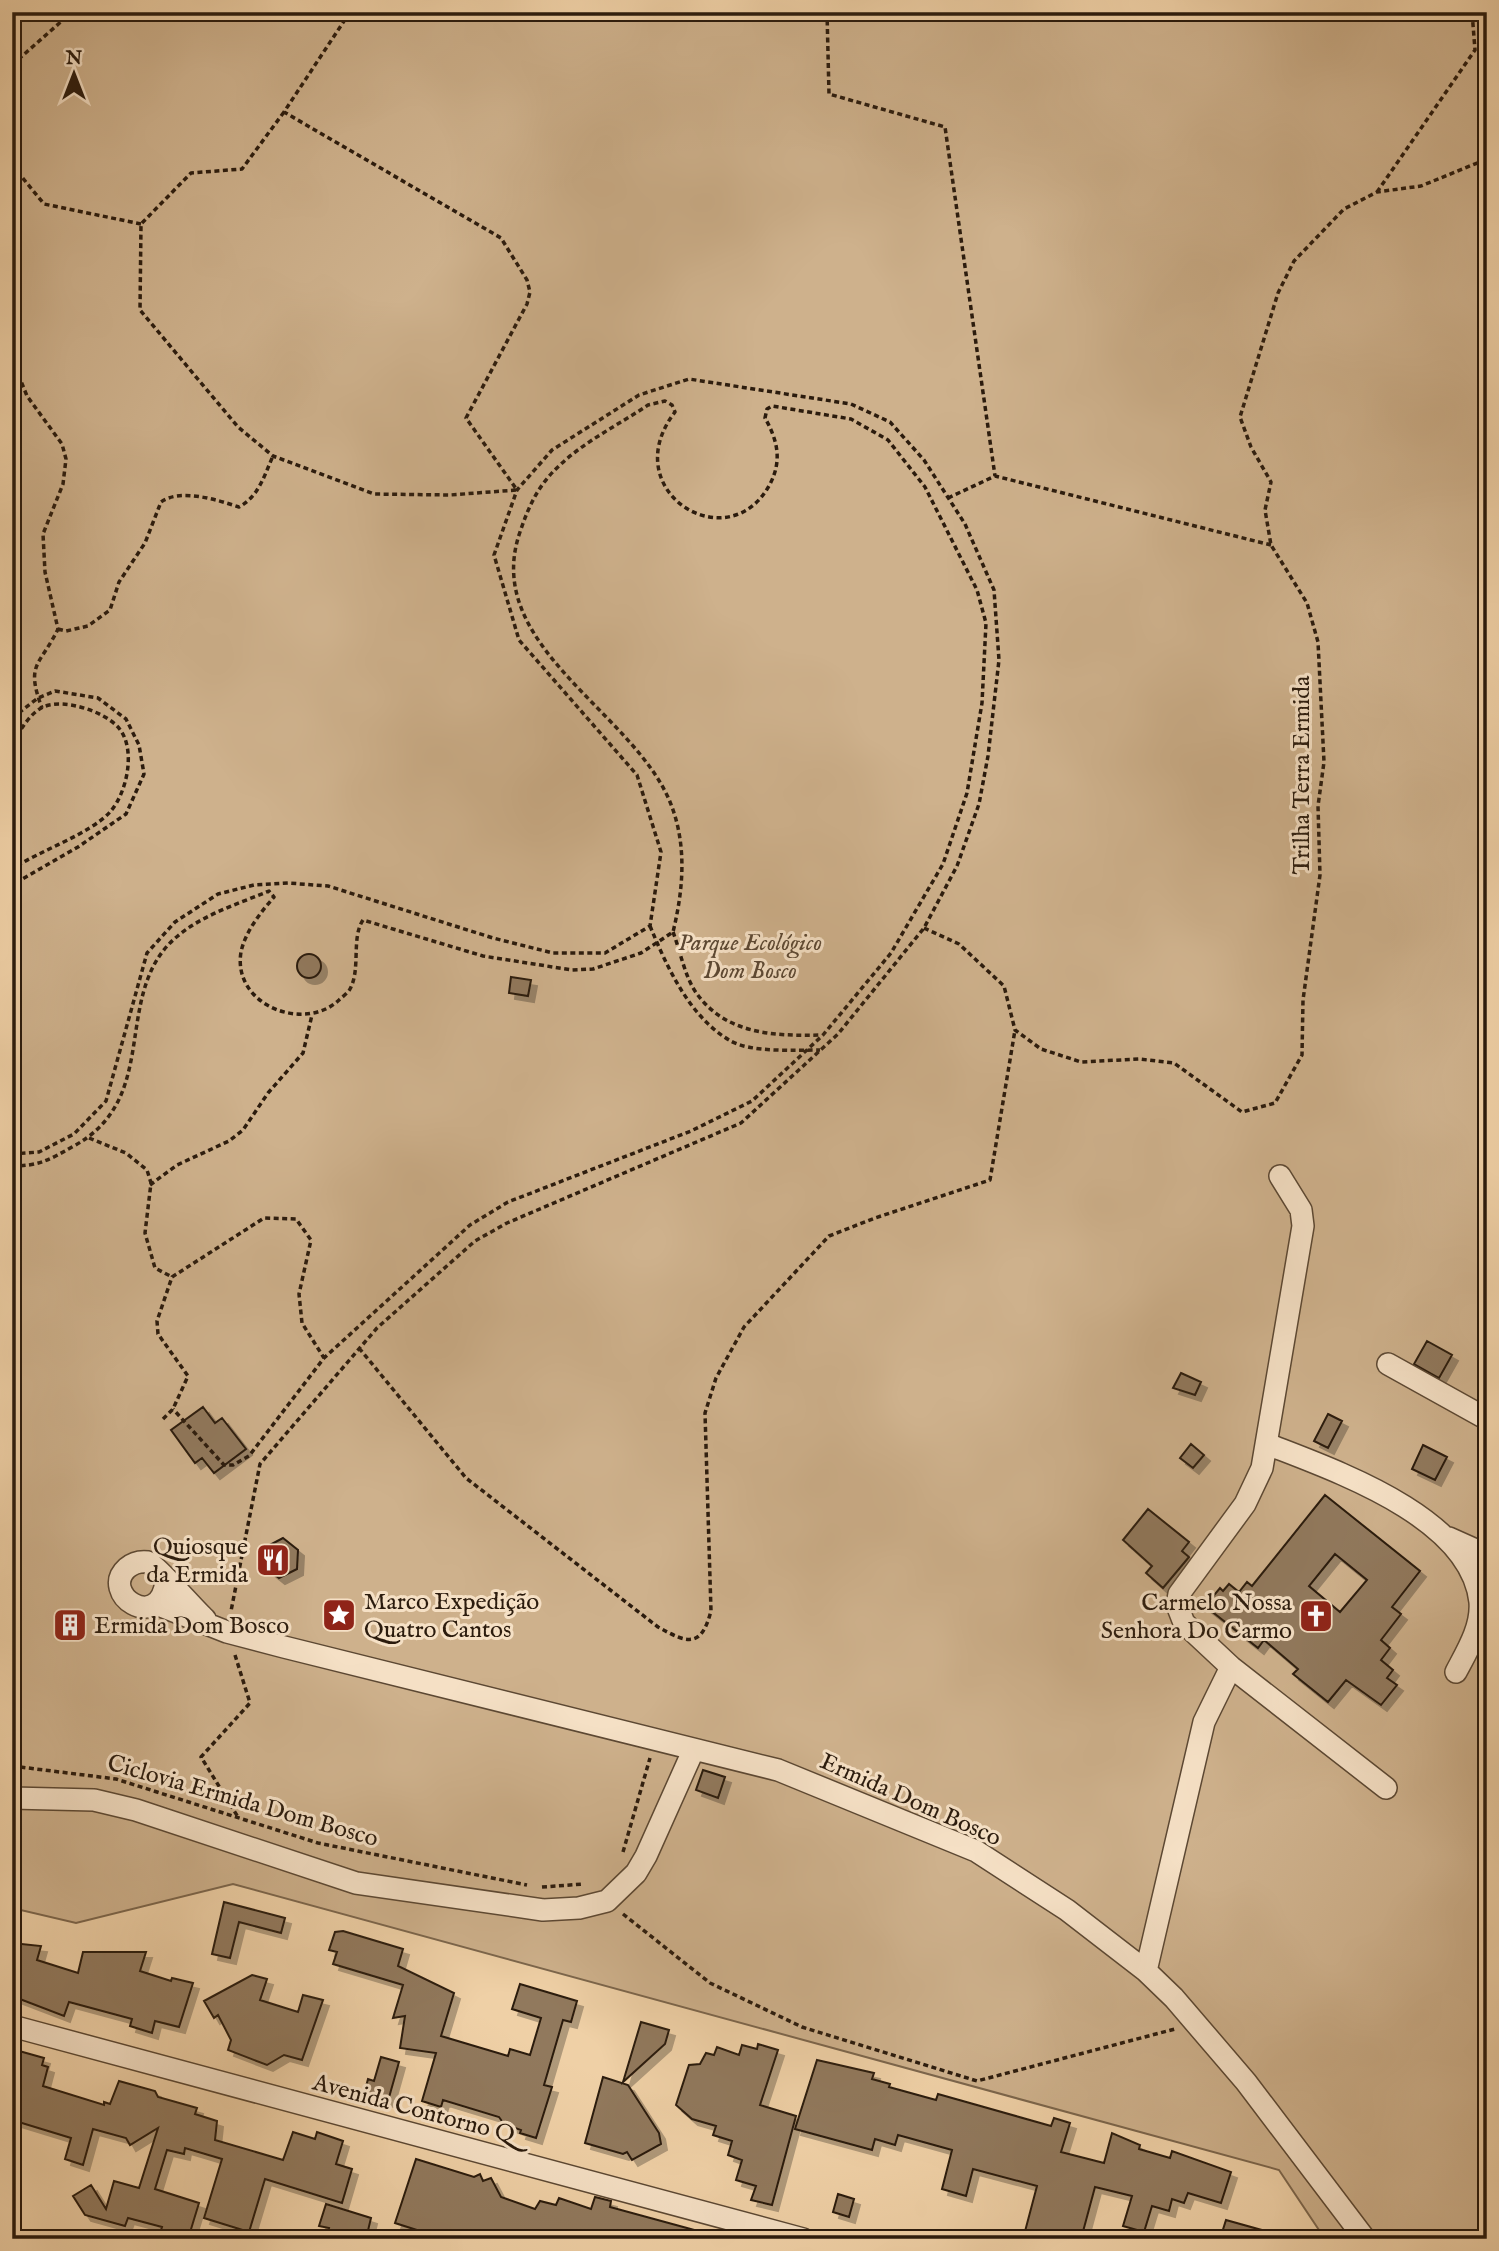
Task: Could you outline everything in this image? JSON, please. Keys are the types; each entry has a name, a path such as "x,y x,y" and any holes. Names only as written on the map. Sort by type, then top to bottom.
{"street":[{"path":"1280,1176 1301,1210 1303,1226 1262,1468 1245,1504 1179,1594 1177,1605 1184,1623 1231,1667 1386,1787"},
{"path":"1388,1364 1487,1419"},
{"path":"1267,1444 1366,1485 1449,1538 1487,1555"},
{"path":"1449,1538 1475,1580 1480,1605 1476,1632 1457,1672"},
{"path":"166,1581 164,1594 156,1604 143,1607 131,1604 122,1594 120,1581 126,1569 137,1562 150,1562 161,1570 166,1581 219,1629"},
{"name":"Ermida Dom Bosco","path":"156,1604 219,1629 693,1751 778,1770 976,1851 1067,1910 1146,1971 1365,2239"},
{"path":"1146,1971 1204,1722 1231,1667"},
{"path":"12,1798 94,1800 136,1810 356,1883 410,1893 543,1910 579,1908 602,1892 620,1892 646,1856 693,1751"},
{"name":"Avenida Contorno Q","path":"12,2026 803,2239"}],"path":[{"path":"12,65 72,12"},
{"path":"350,12 284,112 242,169 191,173 141,224 140,310 238,427 273,456 374,494 450,495 517,490"},
{"path":"827,12 829,94 946,127 995,476"},
{"path":"1377,192 1475,50 1472,12"},
{"path":"284,112 500,238 527,280 530,292 527,304 466,418 517,490"},
{"name":"Trilha Terra Ermida","path":"1015,1030 1041,1049 1081,1062 1139,1059 1174,1063 1242,1112 1275,1103 1302,1055 1303,1000 1320,875 1318,806 1324,762 1318,642 1307,603 1272,545 1265,510 1272,482 1251,447 1240,417 1278,293 1294,261 1344,209 1377,192 1421,186 1487,159"},
{"path":"12,165 44,204 141,224"},
{"path":"12,359 27,396 62,444 66,459 63,484 43,534 45,572 58,629 36,662 33,684 42,708"},
{"path":"238,1817 201,1757 250,1703 219,1629 260,1464 377,1328 475,1241 507,1223 741,1123 838,1034 924,928 957,866 979,804 999,660 995,590 965,524 924,460 890,422 851,404 689,379 639,395 552,450 517,490 494,555 519,640 637,775 661,852 650,926 669,969 696,1010 730,1041 768,1049 820,1050"},
{"path":"173,1409 224,1465 233,1465 249,1456 324,1358 470,1225 508,1202 691,1131 752,1101 823,1035 891,953 943,864 967,793 982,703 986,623 977,590 925,487 888,440 851,419 772,406 767,409 765,418 775,436 778,468 761,500 737,516 704,517 679,505 662,486 656,467 663,428 675,412 672,405 664,401 648,405 561,464 531,498 512,553 518,600 538,641 651,767 672,806 681,849 683,892 673,932 696,993 732,1025 772,1036 823,1035"},
{"path":"58,629 66,631 88,626 110,610 119,582 145,543 161,502 174,496 219,500 239,507 249,502 258,490 273,456"},
{"path":"948,498 995,476 1272,545"},
{"path":"12,718 38,698 55,691 98,698 126,719 139,745 144,774 126,814 78,847 12,885"},
{"path":"12,743 29,718 42,708 55,704 82,706 118,727 128,752 125,787 109,813 12,869"},
{"path":"12,1154 39,1152 74,1134 106,1101 147,953 175,922 218,894 254,885 288,883 328,886 493,938 554,953 605,953 650,926"},
{"path":"12,1166 37,1166 89,1138 117,1106 129,1073 150,971 165,948 207,916 269,891 274,897 258,914 241,952 242,973 257,998 282,1014 312,1015 328,1010 350,989 363,920 484,956 572,970 593,969 640,953 673,932"},
{"path":"359,1348 466,1478 658,1627 684,1641 696,1638 706,1631 710,1611 705,1413 725,1360 744,1327 829,1236 874,1218 989,1180 1015,1030 1004,986 959,944 924,928"},
{"path":"150,1185 177,1166 229,1141 243,1130 268,1093 303,1053 312,1015"},
{"path":"89,1138 117,1149 147,1170 150,1185 145,1233 156,1268 172,1277"},
{"path":"163,1419 173,1409 188,1376 158,1334 158,1321 172,1277 264,1218 296,1219 311,1240 299,1294 302,1322 324,1358"},
{"path":"620,1863 655,1740"},
{"name":"Ciclovia Ermida Dom Bosco","path":"12,1766 116,1779 318,1843 528,1885"},
{"path":"541,1887 602,1892 710,1983 802,2027 977,2081 1192,2026"},
{"path":"1176,2021 1192,2026"}],"green space":[{"name":"Parque Ecológico Dom Bosco","path":"33,12 1487,12 1487,2239 1325,2239 1279,2170 233,1884 76,1923 12,1908 12,28"}],"building":[{"path":"309,954 318,957 321,966 318,975 309,978 300,975 297,966 300,957"},
{"path":"511,977 531,980 528,996 509,993"},
{"path":"1427,1341 1452,1355 1439,1378 1414,1364"},
{"path":"1181,1373 1201,1382 1195,1395 1173,1388"},
{"path":"203,1407 215,1423 222,1418 246,1449 214,1473 202,1458 195,1463 171,1430"},
{"path":"1328,1414 1342,1421 1328,1448 1314,1441"},
{"path":"1191,1444 1204,1455 1193,1468 1180,1458"},
{"path":"1423,1445 1447,1457 1435,1480 1412,1469"},
{"path":"1325,1495 1420,1571 1392,1607 1401,1614 1381,1640 1390,1648 1381,1660 1393,1670 1387,1678 1397,1685 1381,1705 1346,1680 1328,1702 1293,1674 1298,1669 1264,1640 1258,1648 1205,1606 1220,1588 1223,1591 1229,1584 1239,1592 1247,1582 1252,1586","holes":["1335,1554 1367,1580 1340,1612 1309,1586"]},
{"path":"1148,1509 1189,1542 1182,1551 1189,1557 1163,1588 1146,1573 1152,1566 1123,1540"},
{"path":"283,1538 298,1550 297,1569 279,1578 264,1566 266,1547"},
{"path":"703,1770 725,1777 718,1798 696,1790"},
{"path":"224,1902 285,1918 281,1933 239,1922 230,1958 212,1954"},
{"path":"343,1931 403,1949 398,1966 454,1993 441,2036 508,2056 510,2049 530,2055 541,2018 512,2009 520,1984 577,2001 571,2022 563,2020 544,2085 552,2087 536,2138 504,2124 499,2117 443,2100 441,2107 422,2101 436,2053 400,2048 405,2016 393,2018 403,1985 333,1964 337,1952 329,1950 335,1932"},
{"path":"12,1943 41,1946 37,1960 78,1973 83,1952 146,1952 140,1971 171,1981 172,1978 193,1983 179,2027 155,2021 152,2033 130,2026 132,2019 69,2002 64,2016 12,1996"},
{"path":"252,1975 267,1979 260,2000 298,2012 303,1995 323,2000 302,2060 284,2055 267,2065 228,2050 231,2040 218,2015 214,2018 204,2001"},
{"path":"641,2022 669,2030 665,2044 623,2082"},
{"path":"758,2044 778,2050 760,2105 796,2116 772,2205 751,2200 756,2186 736,2180 742,2160 728,2155 732,2141 713,2135 716,2126 692,2119 676,2105 689,2065 700,2064 706,2053 714,2055 717,2047 739,2055 742,2045 757,2049"},
{"path":"12,2049 44,2058 42,2065 48,2067 43,2086 104,2105 104,2102 110,2104 119,2081 155,2091 158,2097 197,2108 195,2114 217,2121 215,2140 283,2160 293,2132 315,2139 317,2132 343,2141 336,2164 352,2169 342,2203 265,2179 249,2232 204,2218 222,2159 185,2148 184,2154 167,2150 155,2189 199,2203 188,2239 158,2239 162,2227 128,2218 125,2226 85,2215 73,2196 91,2185 106,2209 114,2181 139,2188 158,2128 130,2145 126,2138 93,2129 83,2165 65,2159 71,2138 12,2120"},
{"path":"381,2057 399,2062 388,2101 364,2094 368,2079 374,2081"},
{"path":"817,2060 874,2073 872,2079 890,2084 889,2087 936,2100 938,2094 1051,2126 1054,2118 1070,2123 1061,2152 1104,2163 1112,2133 1140,2145 1139,2149 1170,2158 1172,2151 1231,2172 1221,2203 1188,2193 1184,2203 1172,2199 1169,2211 1152,2206 1144,2232 1123,2226 1132,2196 1095,2187 1081,2239 1023,2239 1037,2186 973,2169 966,2196 942,2189 952,2150 898,2135 895,2145 875,2139 872,2150 795,2129"},
{"path":"603,2077 628,2085 659,2133 661,2144 632,2160 627,2152 623,2154 585,2143"},
{"path":"416,2159 474,2177 480,2174 483,2181 491,2178 501,2197 535,2209 540,2201 556,2205 559,2198 591,2209 595,2197 611,2201 610,2207 709,2234 708,2239 653,2239 635,2232 633,2239 445,2239 395,2223"},
{"path":"838,2194 854,2199 849,2217 833,2212"},
{"path":"326,2204 371,2218 366,2239 326,2239 329,2228 319,2226"},
{"path":"1226,2220 1276,2234 1276,2239 1220,2239"}],"place":[{"name":"Quiosque da Ermida","path":"273,1560"},
{"name":"Marco Expedição Quatro Cantos","path":"339,1615"},
{"name":"Carmelo Nossa Senhora Do Carmo","path":"1316,1616"},
{"name":"Ermida Dom Bosco","path":"70,1625"}]}
